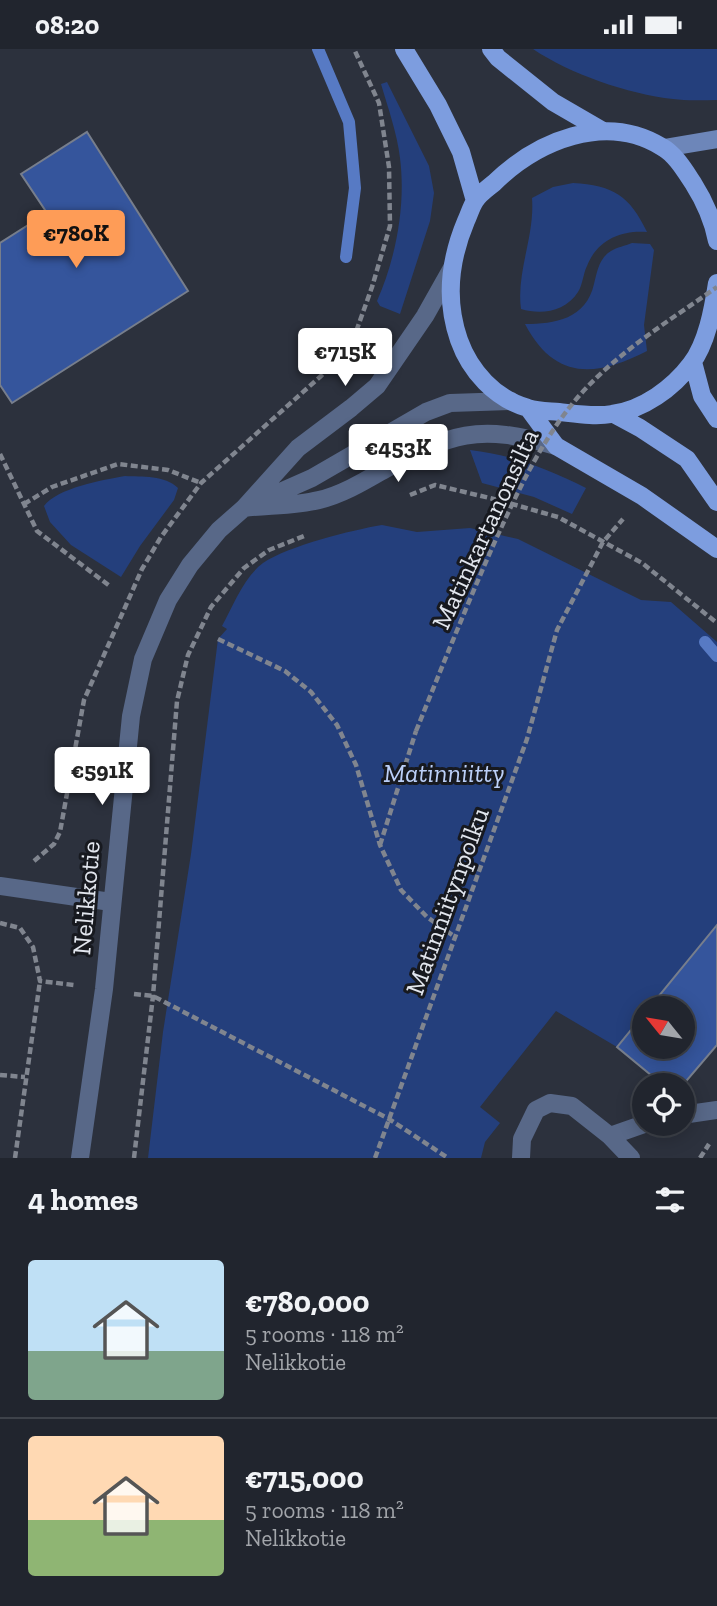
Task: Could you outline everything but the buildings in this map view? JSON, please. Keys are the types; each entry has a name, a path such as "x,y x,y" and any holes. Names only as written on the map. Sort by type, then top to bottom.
{"main road":[{"path":"404,49 438,105 461,152 475,201"},
{"path":"491,49 498,58 554,102 603,131"},
{"path":"717,241 714,223 700,195 685,171 664,148 635,136 603,131 561,139 531,152 475,201 461,234 452,268 450,290 451,308 460,343 473,369 488,386 520,405 555,446 642,496 717,549"},
{"path":"664,148 717,139"},
{"path":"520,405 584,415 614,414 642,404 670,388 693,362 713,330 717,285"},
{"path":"693,362 702,396 717,419"},
{"path":"614,414 687,460 717,502"}],"street":[{"name":"Nelikkotie","path":"80,1158 104,989 131,716 143,659 168,600 190,565 219,530 298,448 377,386 425,316 452,268"},
{"name":"Nelikkotie","path":"244,507 312,478 426,412 450,403 520,405"},
{"path":"244,507 319,500 366,481 416,453 462,435 519,435 555,446"},
{"path":"0,886 111,902"},
{"path":"521,1158 522,1139 536,1110 550,1104 572,1106 610,1136 631,1158"},
{"path":"695,1113 717,1110"},
{"path":"610,1136 632,1128"}],"path":[{"path":"352,343 390,226 389,167 379,103 354,49"},
{"name":"Matinkartanonsilta","path":"380,845 416,731 479,577 526,475 547,438 593,382 650,334 717,285"},
{"path":"0,454 37,531 111,587"},
{"path":"24,504 52,487 118,464 168,470 201,483"},
{"path":"409,495 435,485 558,517 652,570 717,623"},
{"path":"134,1158 153,996 177,701 188,655 211,607 244,568 269,550 307,535"},
{"name":"Matinniitynpolku","path":"375,1158 527,739 557,630 603,542"},
{"path":"219,639 285,671 311,692 337,725 356,765 380,845 401,890 427,916 455,937"},
{"path":"0,923 20,928"},
{"path":"15,1158 40,981"},
{"path":"153,996 389,1119 449,1158"},
{"path":"0,1075 25,1077"}],"green space":[{"path":"533,49 717,49 717,100 673,99 619,88 564,67"},
{"path":"387,82 429,166 434,193 430,221 400,314 380,306 377,301 394,249 402,194 399,149 381,84"},
{"path":"573,183 599,186 619,195 634,209 647,232 619,235 597,249 591,257 578,292 560,308 544,312 521,309 521,281 531,226 532,198 553,187"},
{"path":"632,243 650,244 654,250 644,325 647,351 611,366 594,369 578,369 550,356 537,343 525,324 558,321 577,312 590,296 604,257 613,250"},
{"path":"470,450 501,455 530,464 586,488 572,514 534,497 482,483"},
{"path":"125,476 160,479 178,488 174,500 121,577 71,545 50,522 44,506 59,494"},
{"name":"Matinniitty","path":"382,525 417,532 470,528 518,539 641,600 671,602 717,642 717,957 665,996 632,996 632,1029 617,1047 556,1011 480,1107 500,1123 485,1142 481,1158 148,1158 218,639 227,629 222,626 235,601 256,569 274,557 338,535"}],"waterway":[{"path":"318,49 349,122 355,188 346,257"},
{"path":"705,642 717,656"}]}
